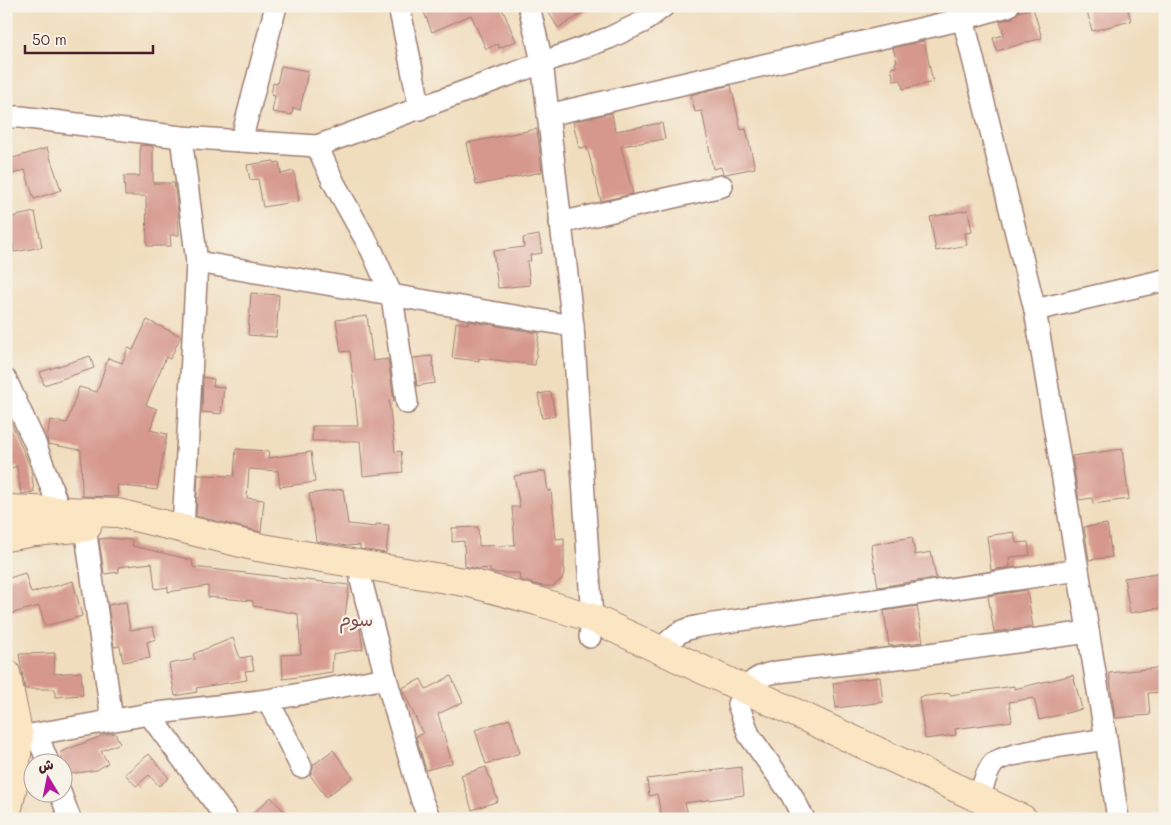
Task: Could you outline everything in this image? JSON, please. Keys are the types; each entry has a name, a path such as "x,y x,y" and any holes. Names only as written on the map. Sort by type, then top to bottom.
{"main road":[{"path":"6,508 118,513 257,547 470,583 537,601 591,628 981,808 1023,819"},
{"path":"6,537 85,527 121,529 220,554 485,601 546,620 591,628 660,651 742,697"},
{"path":"6,673 28,736 14,781 6,817"}],"street":[{"path":"241,141 276,6"},
{"path":"399,6 420,109"},
{"path":"529,6 542,62 573,326 591,628"},
{"path":"6,117 21,117 180,137 317,146 609,38 643,22 664,6"},
{"path":"548,115 962,13 1008,6"},
{"path":"962,13 1035,310 1118,819"},
{"path":"180,137 197,262 188,404 183,529"},
{"path":"317,146 334,183 372,251 392,296 407,403"},
{"path":"560,223 722,186"},
{"path":"197,262 573,326"},
{"path":"1035,310 1165,280"},
{"path":"6,380 35,443 60,511"},
{"path":"85,527 112,720"},
{"path":"660,651 674,635 685,629 700,626 1078,570"},
{"path":"361,580 386,678 422,801 430,819"},
{"path":"804,819 791,794 749,735 742,720 742,697 756,678 761,675 777,672 922,655 1088,632"},
{"path":"40,752 28,736 149,714 268,700 386,678"},
{"path":"268,700 301,767"},
{"path":"149,714 227,819"},
{"path":"981,808 989,769 996,760 1013,755 1106,738"},
{"path":"64,802 70,819"}],"building":[{"path":"431,6 501,6 516,41 499,48 498,44 486,49 471,15 432,32 423,10"},
{"path":"545,6 595,6 558,28"},
{"path":"1086,6 1127,6 1131,21 1092,31"},
{"path":"1033,8 1042,38 997,51 993,38 1004,35 1000,21 1012,18 1018,12"},
{"path":"924,41 933,82 903,89 901,80 894,81 891,68 896,67 895,62 897,62 893,48"},
{"path":"281,66 308,71 300,110 293,108 292,115 272,112 275,96 271,95 273,83 277,84"},
{"path":"731,85 741,130 746,129 755,168 723,174 721,167 713,169 702,111 695,112 691,95"},
{"path":"612,113 615,131 662,123 665,139 621,146 633,194 601,201 587,147 579,148 573,122"},
{"path":"537,129 542,172 476,185 467,143"},
{"path":"140,145 153,146 153,183 174,183 179,235 170,235 171,246 147,246 146,196 125,196 124,176 140,176"},
{"path":"47,148 61,190 34,199 25,170 6,176 6,160"},
{"path":"274,161 275,163 279,162 281,174 294,171 299,201 263,207 258,179 250,180 247,165"},
{"path":"968,210 972,232 965,233 967,245 936,251 930,217"},
{"path":"35,212 42,247 14,252 13,244 6,245 6,218"},
{"path":"539,235 542,253 530,255 531,261 527,261 530,285 498,288 493,251 524,247 523,238"},
{"path":"251,293 279,295 276,337 248,335"},
{"path":"367,316 373,361 388,359 394,400 389,401 395,452 401,451 403,472 363,476 360,441 312,441 312,426 358,426 350,351 341,352 336,320"},
{"path":"147,320 181,336 170,359 166,357 146,405 157,409 150,430 167,434 157,490 117,485 118,497 82,496 81,450 48,444 50,420 67,423 79,387 97,392 108,358 122,363 128,348 133,350"},
{"path":"468,321 539,333 535,365 479,358 479,361 452,358 456,322 468,324"},
{"path":"90,356 94,368 44,385 40,372"},
{"path":"432,356 435,383 417,386 413,358"},
{"path":"203,377 214,379 213,386 224,387 221,414 202,412"},
{"path":"551,392 555,416 542,418 538,394"},
{"path":"6,410 31,469 34,492 21,494 17,466 6,470"},
{"path":"236,449 269,451 268,458 311,452 315,482 280,487 278,471 249,469 247,498 264,500 261,532 196,516 198,475 234,476"},
{"path":"1122,449 1129,499 1093,504 1092,498 1079,500 1072,456"},
{"path":"545,471 548,491 551,490 556,539 564,538 564,573 562,579 553,586 542,586 520,580 519,573 495,573 490,572 490,568 478,569 465,566 464,541 452,542 452,528 478,527 479,546 515,545 512,507 520,507 514,476"},
{"path":"343,489 348,524 376,527 376,524 389,525 386,553 360,549 360,545 347,546 316,541 309,494"},
{"path":"1107,524 1112,557 1089,560 1084,527"},
{"path":"1014,532 1016,543 1028,542 1030,555 1009,557 1010,567 991,570 987,536"},
{"path":"912,537 915,555 931,552 936,578 878,587 871,545"},
{"path":"99,539 132,540 133,546 192,560 193,567 349,585 344,625 359,622 363,649 333,654 332,672 283,679 282,655 301,654 298,614 253,606 253,601 208,597 208,586 168,592 168,587 155,589 152,563 118,567 119,572 104,574"},
{"path":"1163,572 1165,607 1130,613 1124,578"},
{"path":"25,573 31,593 73,581 82,616 45,626 39,606 6,615 6,579"},
{"path":"1027,590 1033,627 994,632 988,596"},
{"path":"126,602 130,630 153,627 156,639 147,642 150,658 123,662 120,646 114,647 108,605"},
{"path":"917,606 923,642 889,646 884,611"},
{"path":"233,638 240,658 251,656 254,670 245,671 247,680 196,688 197,692 175,696 169,664 195,659 193,654"},
{"path":"55,653 54,674 81,672 83,695 55,697 55,689 25,689 19,654"},
{"path":"1165,667 1165,692 1148,693 1150,715 1115,718 1109,673"},
{"path":"1073,675 1082,709 1039,720 1034,698 1009,702 1012,721 955,729 956,735 925,739 919,697 950,693 950,695 1014,686 1014,689"},
{"path":"451,676 463,702 438,714 452,763 426,770 416,736 423,734 402,688 421,679 426,689"},
{"path":"880,677 883,702 836,708 833,683"},
{"path":"510,719 520,753 486,764 475,730"},
{"path":"115,733 120,743 101,751 108,763 97,770 72,774 72,752 61,752 104,735"},
{"path":"333,750 353,777 326,797 310,775 313,765"},
{"path":"149,754 169,778 159,786 149,775 136,786 125,774"},
{"path":"486,767 498,801 472,810 461,775"},
{"path":"741,767 744,795 685,803 689,819 662,819 657,794 649,796 647,779"},
{"path":"271,797 291,819 247,819"}],"district":[{"name":"سوم","path":"356,620"}]}
